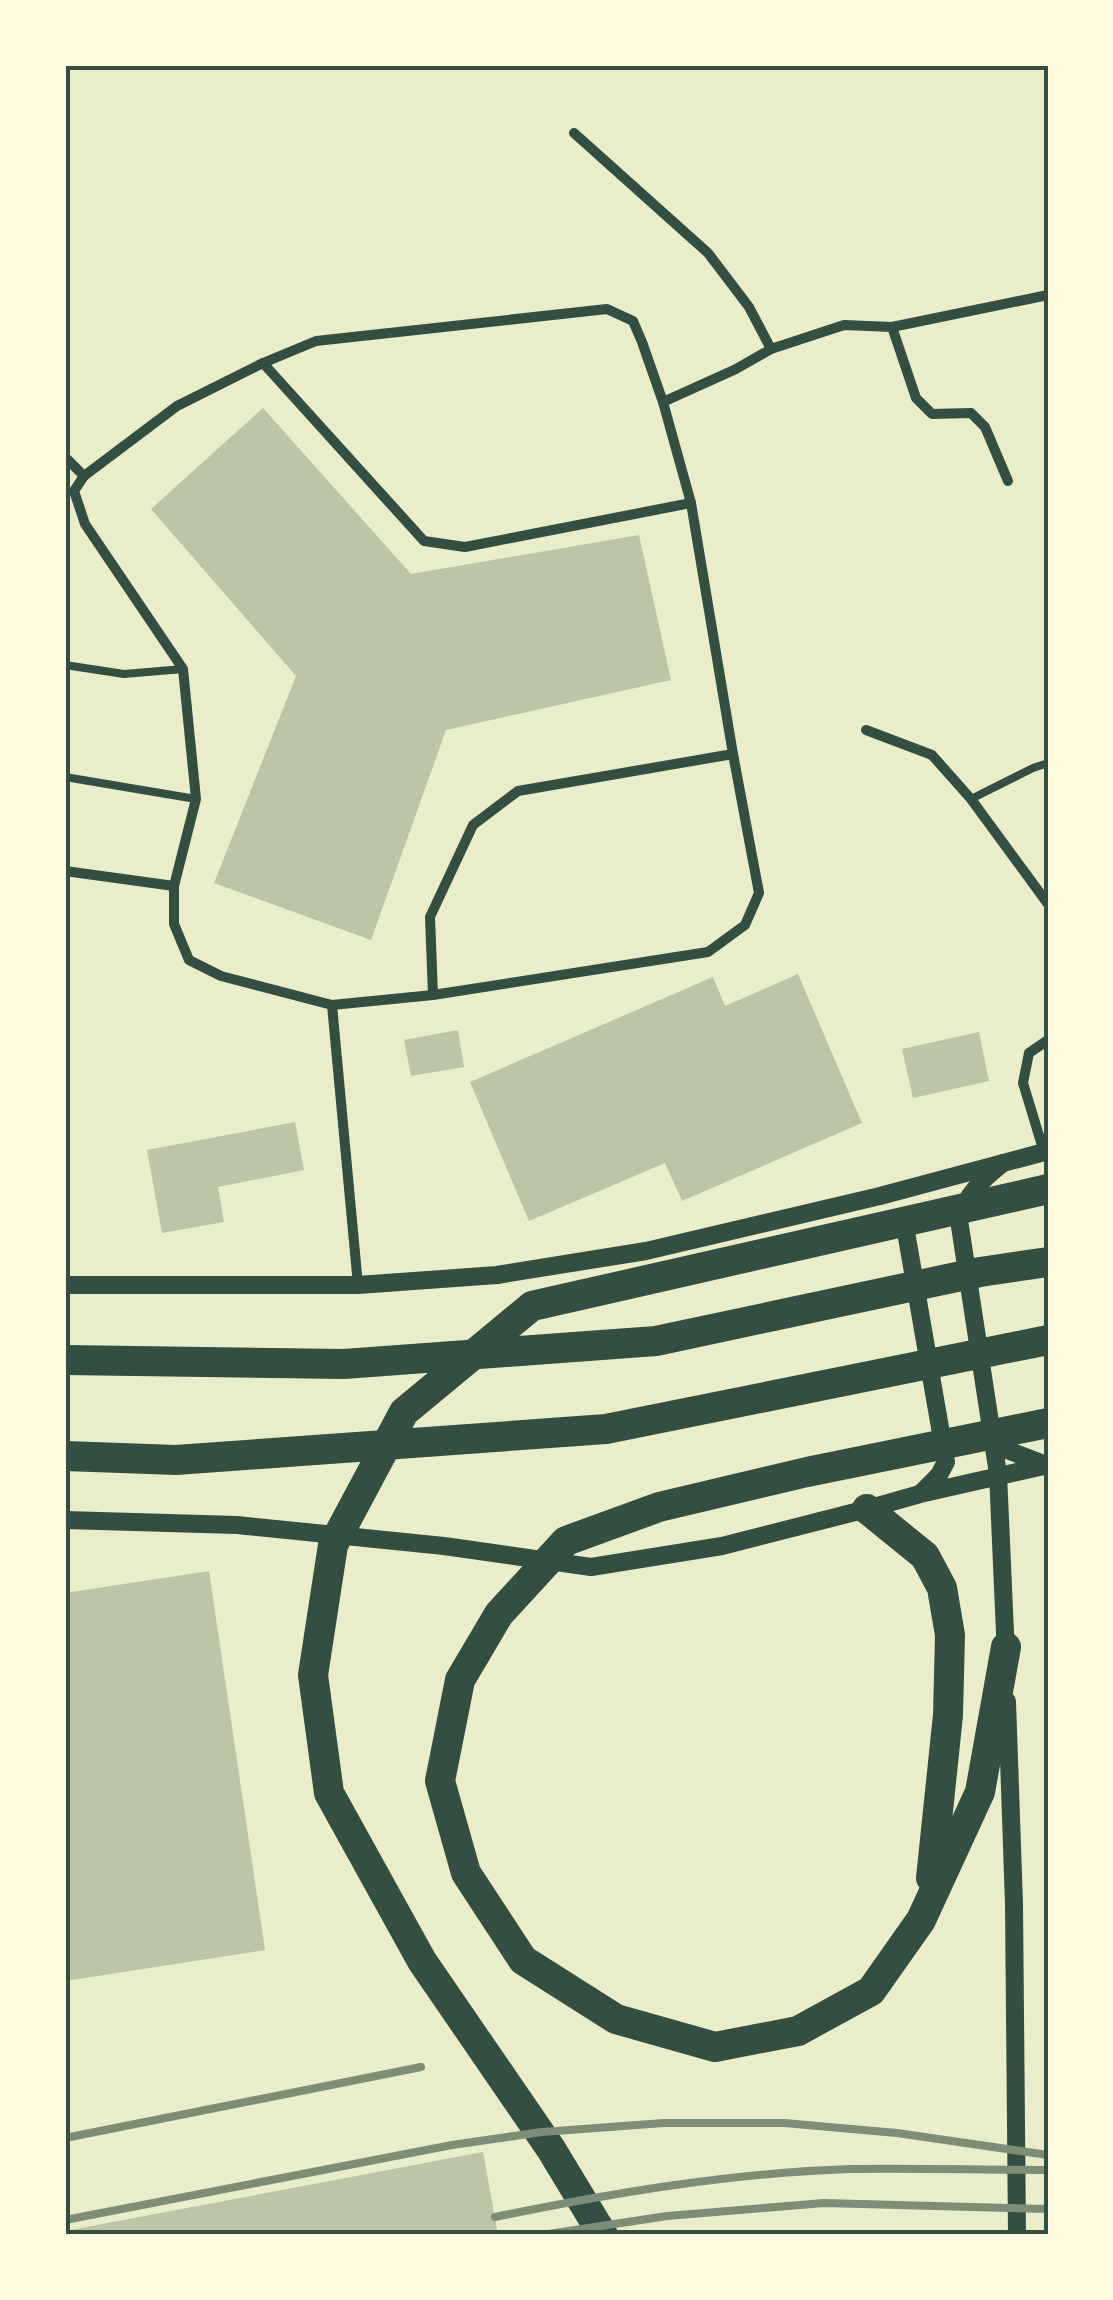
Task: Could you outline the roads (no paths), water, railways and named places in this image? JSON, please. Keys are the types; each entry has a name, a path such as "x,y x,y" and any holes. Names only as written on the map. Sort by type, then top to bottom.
{"highway":[{"path":"603,2235 551,2149 422,1961 328,1792 313,1675 333,1545 404,1412 532,1306 1048,1189"},
{"path":"65,1360 344,1364 656,1341 980,1272 1048,1262"},
{"path":"65,1456 176,1460 606,1429 1048,1340"},
{"path":"1006,1646 980,1792 921,1920 871,1991 798,2031 716,2047 616,2019 523,1960 466,1874 440,1782 460,1680 499,1614 566,1541 659,1507 1048,1423"},
{"path":"867,1509 925,1556 942,1588 950,1635 948,1715 934,1868 921,1920"}],"street":[{"path":"574,133 708,253 748,307 770,349"},
{"path":"663,402 770,349 844,325 892,327 1048,295"},
{"path":"607,309 633,321 663,402 690,503 759,894 744,925 708,952 433,995 332,1004 221,976 189,960 174,924 174,886 196,799 183,669 85,524 74,491 84,476 177,406 264,363 316,341 607,309"},
{"path":"892,327 916,398 932,414 970,413 986,427 1008,481"},
{"path":"264,363 424,541 464,547 690,503"},
{"path":"65,457 84,476"},
{"path":"866,730 932,756 971,799 1048,904"},
{"path":"433,995 430,917 473,825 518,792 732,754"},
{"path":"65,871 174,886"},
{"path":"332,1004 358,1285"},
{"path":"65,1285 358,1285 497,1276 646,1251 880,1196 1046,1151 1023,1083 1028,1053 1048,1040"},
{"path":"1003,1164 974,1189 962,1205 958,1220 998,1474 1014,1904 1017,2235"},
{"path":"880,1196 896,1208 906,1232 946,1462 920,1494"},
{"path":"992,1444 1047,1465"},
{"path":"65,1520 237,1525 444,1546 591,1567 722,1546 998,1474 1047,1465"}],"lane":[{"path":"65,665 124,674 183,669"},
{"path":"971,799 1048,764"},
{"path":"65,777 196,799"}],"railway":[{"path":"65,2138 421,2067"},
{"path":"65,2220 452,2145 542,2132 664,2123 784,2123 897,2133 1048,2155"},
{"path":"495,2217 627,2192 760,2175 850,2169 1048,2170"},
{"path":"542,2235 667,2216 824,2203 1048,2209"},
{"path":"936,2235 1015,2235"}]}
